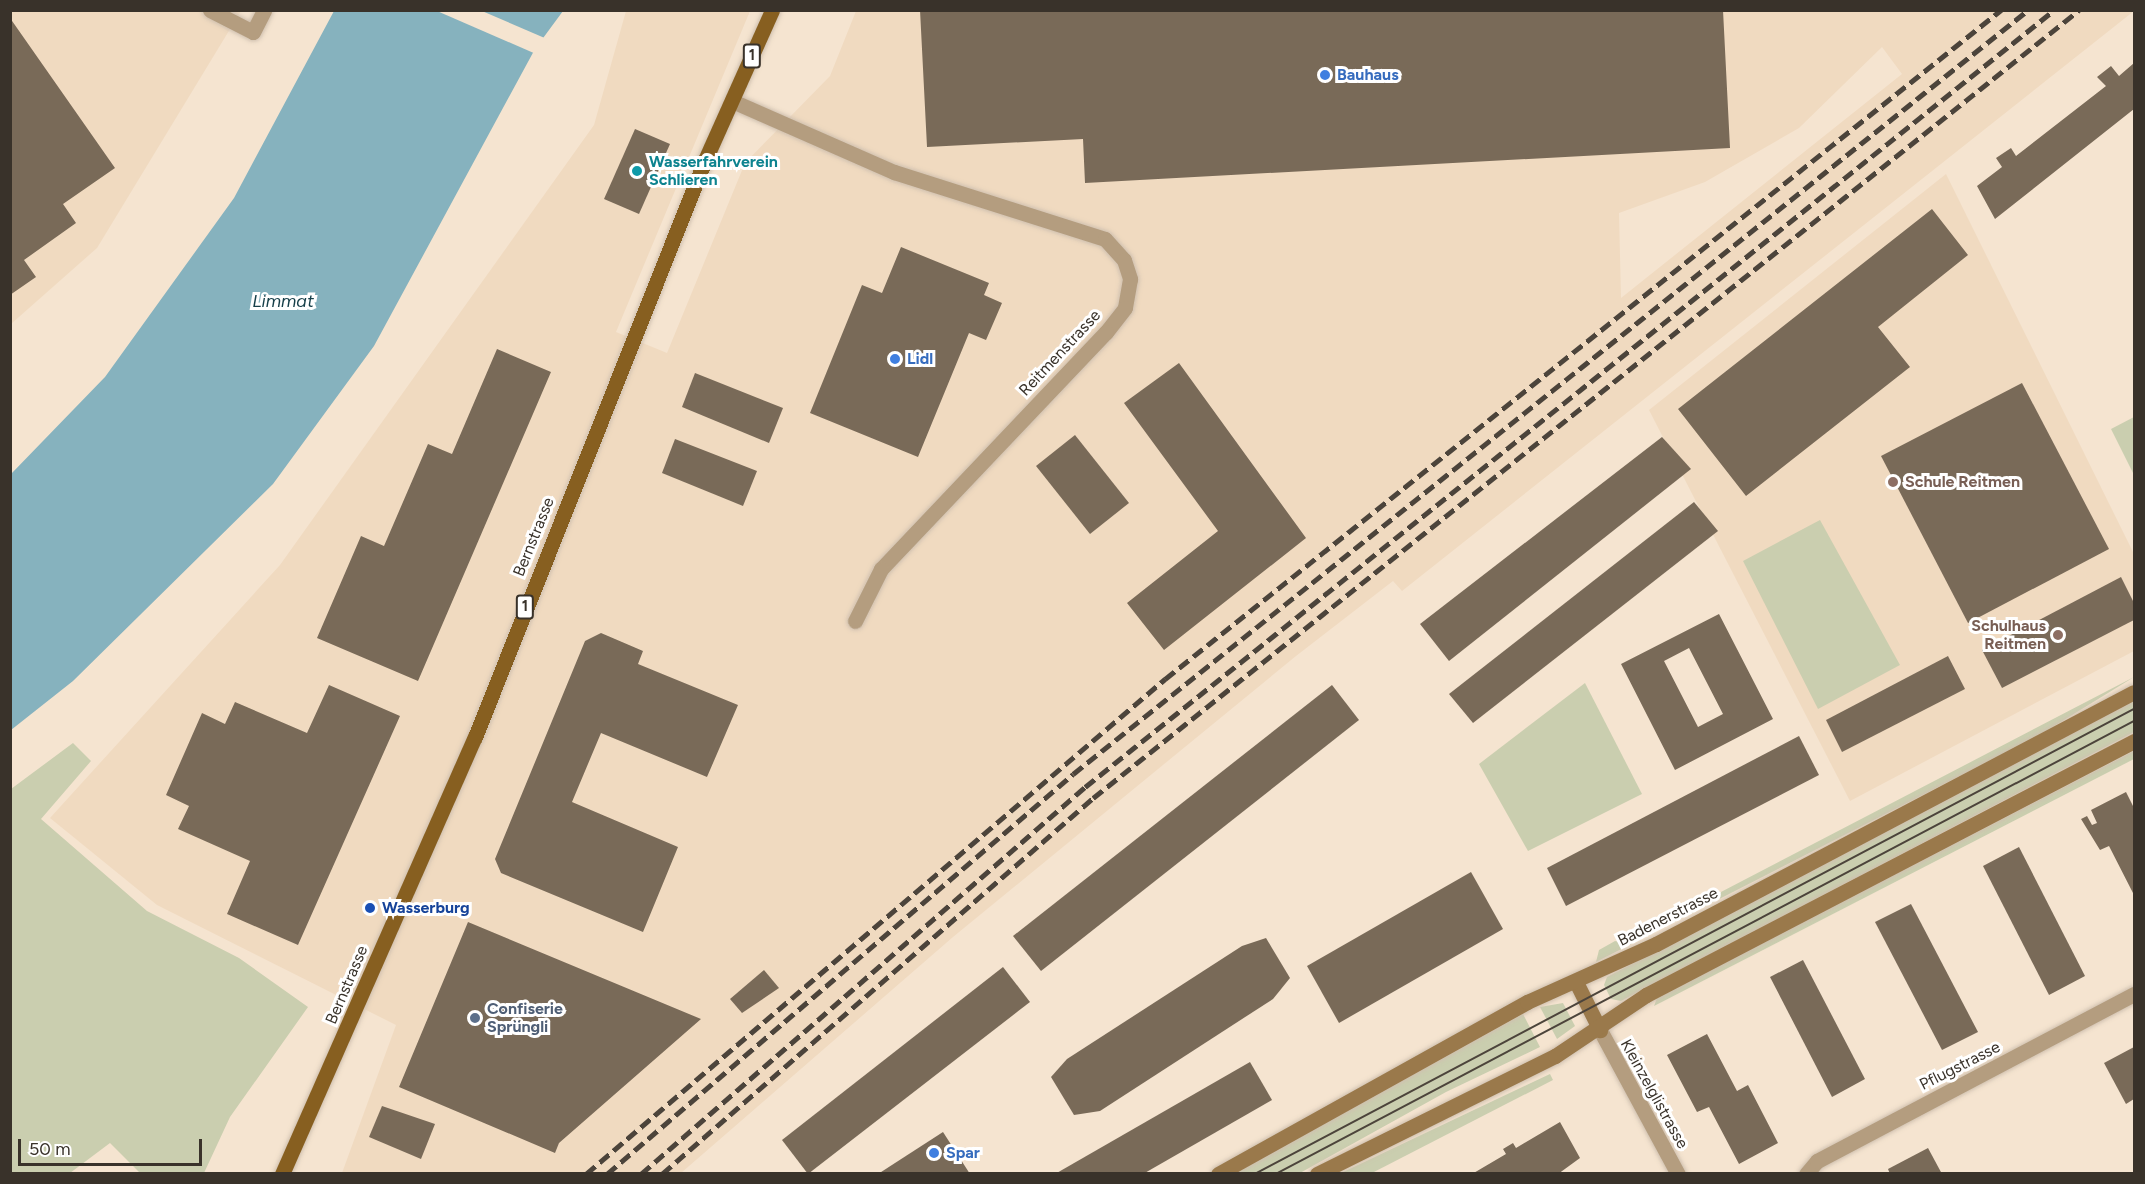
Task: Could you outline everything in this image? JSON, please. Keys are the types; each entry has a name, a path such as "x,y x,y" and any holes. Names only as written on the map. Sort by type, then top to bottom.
{"main road":[{"name":"Bernstrasse","path":"282,1173 475,737 732,101 772,10"},
{"name":"Badenerstrasse","path":"1218,1173 1527,1002 1576,982 2134,692"},
{"path":"1317,1173 1600,1030 1646,995 2134,741"},
{"path":"1576,982 1600,1030"}],"street":[{"path":"210,10 253,32 264,10"},
{"name":"Reitmenstrasse","path":"732,101 894,172 1105,239 1124,260 1130,279 1125,308 1106,332 881,569 855,621"},
{"name":"Pflugstrasse","path":"1806,1173 1816,1161 2134,994"},
{"name":"Kleinzelglistrasse","path":"1600,1030 1678,1173"}],"shaded area":[{"path":"11,11 241,11 97,248 11,324"},
{"path":"626,11 750,11 616,332 667,353 745,163 830,76 856,11 2134,11 1402,591 1393,581 1296,656 953,937 681,1173 342,1173 396,1025 157,905 50,818 280,565 594,125","holes":["1882,47 1902,74 1621,298 1619,213 1705,182 1799,128"]},
{"name":"Schule Reitmen","path":"1946,174 2134,554 2134,651 1850,801 1649,410"}],"green space":[{"path":"2134,417 2134,475 2111,429"},
{"path":"1820,520 1900,665 1818,709 1743,561"},
{"path":"2134,677 2038,736 1596,962 1599,950 1615,941 1623,943"},
{"path":"1585,683 1642,794 1528,851 1479,764"},
{"path":"2134,701 2134,732 1621,1001 1611,999 1604,985 1607,977"},
{"path":"73,743 91,761 41,819 147,911 239,958 308,1007 230,1117 204,1173 140,1173 110,1143 70,1173 11,1173 11,789"},
{"path":"2134,751 2134,759 1654,1006 1657,998"},
{"path":"1563,1003 1575,1026 1557,1039 1540,1007"},
{"path":"1523,1014 1540,1047 1446,1092 1300,1173 1235,1173"},
{"path":"1550,1074 1553,1080 1372,1173 1341,1173"}],"water":[{"name":"Limmat","path":"334,11 563,11 535,49 374,346 273,484 73,681 11,730 11,474 105,377 234,198"}],"pier":[{"path":"437,11 482,11 547,39 536,54"}],"building":[{"name":"Bauhaus","path":"920,10 1723,10 1730,148 1085,183 1083,139 927,147"},
{"path":"10,18 115,168 63,204 76,223 24,260 36,277 10,295"},
{"path":"2134,63 2134,109 1995,219 1977,186 2002,167 1996,158 2011,148 2016,156 2106,86 2097,77 2111,66 2119,76"},
{"name":"Wasserfahrverein Schlieren","path":"635,129 670,144 639,214 604,199"},
{"path":"1932,209 1968,255 1878,327 1910,367 1746,496 1678,409"},
{"name":"Lidl","path":"901,247 989,283 984,295 1002,303 986,340 969,333 918,457 810,413 862,285 882,293"},
{"path":"497,349 551,372 418,681 317,638 361,536 384,546 428,444 452,454"},
{"path":"1179,363 1306,538 1164,650 1127,603 1218,531 1124,403"},
{"path":"695,373 783,408 769,443 682,407"},
{"path":"2022,383 2109,549 1968,623 1881,456"},
{"path":"1075,435 1129,503 1090,534 1036,466"},
{"path":"1662,437 1691,469 1449,661 1420,624"},
{"path":"675,439 757,471 743,506 662,473"},
{"path":"1694,502 1718,531 1473,723 1449,694"},
{"name":"Schulhaus Reitmen","path":"2121,577 2134,603 2134,620 2002,688 1982,650"},
{"path":"1719,614 1773,719 1675,770 1621,664","holes":["1689,648 1723,714 1698,727 1664,661"]},
{"path":"601,633 643,651 638,664 738,705 707,777 601,733 572,802 678,847 643,932 501,873 495,859 585,641"},
{"path":"1948,656 1965,689 1842,752 1826,720"},
{"path":"329,685 400,716 298,945 227,914 250,861 178,829 189,806 166,795 202,713 225,724 235,702 307,733"},
{"path":"1332,685 1359,720 1041,971 1013,936"},
{"path":"1799,736 1819,775 1566,906 1547,868"},
{"path":"2126,792 2134,808 2134,895 2109,846 2100,850 2081,819 2087,816 2092,825 2097,823 2091,810"},
{"path":"2019,847 2085,976 2049,995 1983,866"},
{"path":"1471,872 1503,929 1339,1023 1307,966"},
{"path":"1911,904 1978,1032 1942,1050 1875,922"},
{"path":"468,922 701,1019 559,1143 555,1153 399,1087"},
{"path":"1266,938 1290,978 1273,999 1100,1111 1074,1115 1051,1077 1067,1059 1242,946"},
{"path":"1803,960 1865,1079 1832,1097 1770,977"},
{"path":"1003,967 1030,1002 808,1174 782,1140"},
{"path":"764,970 779,988 742,1013 730,999"},
{"path":"1707,1034 1737,1091 1748,1085 1778,1143 1739,1164 1709,1107 1697,1112 1667,1055"},
{"path":"2134,1047 2134,1099 2126,1104 2104,1063"},
{"path":"1250,1062 1272,1100 1143,1174 1055,1174"},
{"path":"382,1106 435,1124 421,1159 369,1137"},
{"path":"1560,1122 1580,1158 1558,1174 1472,1174 1506,1154 1503,1149 1513,1143 1516,1148"},
{"name":"Spar","path":"943,1132 970,1174 878,1174"},
{"path":"1928,1148 1942,1174 1890,1174 1888,1169"}],"tram line":[{"path":"1255,1174 2134,709"},
{"path":"1276,1174 2134,721"}],"railway":[{"path":"586,1174 1165,679 2001,10"},
{"path":"607,1174 1073,774 2028,10"},
{"path":"641,1174 1085,787 2054,10"},
{"path":"662,1174 1093,798 2079,10"}],"place":[{"name":"Bauhaus","path":"1325,75"},
{"name":"Wasserfahrverein Schlieren","path":"637,171"},
{"name":"Lidl","path":"895,359"},
{"name":"Schule Reitmen","path":"1893,482"},
{"name":"Schulhaus Reitmen","path":"2058,635"},
{"name":"Wasserburg","path":"370,908"},
{"name":"Confiserie Sprüngli","path":"475,1018"},
{"name":"Spar","path":"934,1153"}]}
